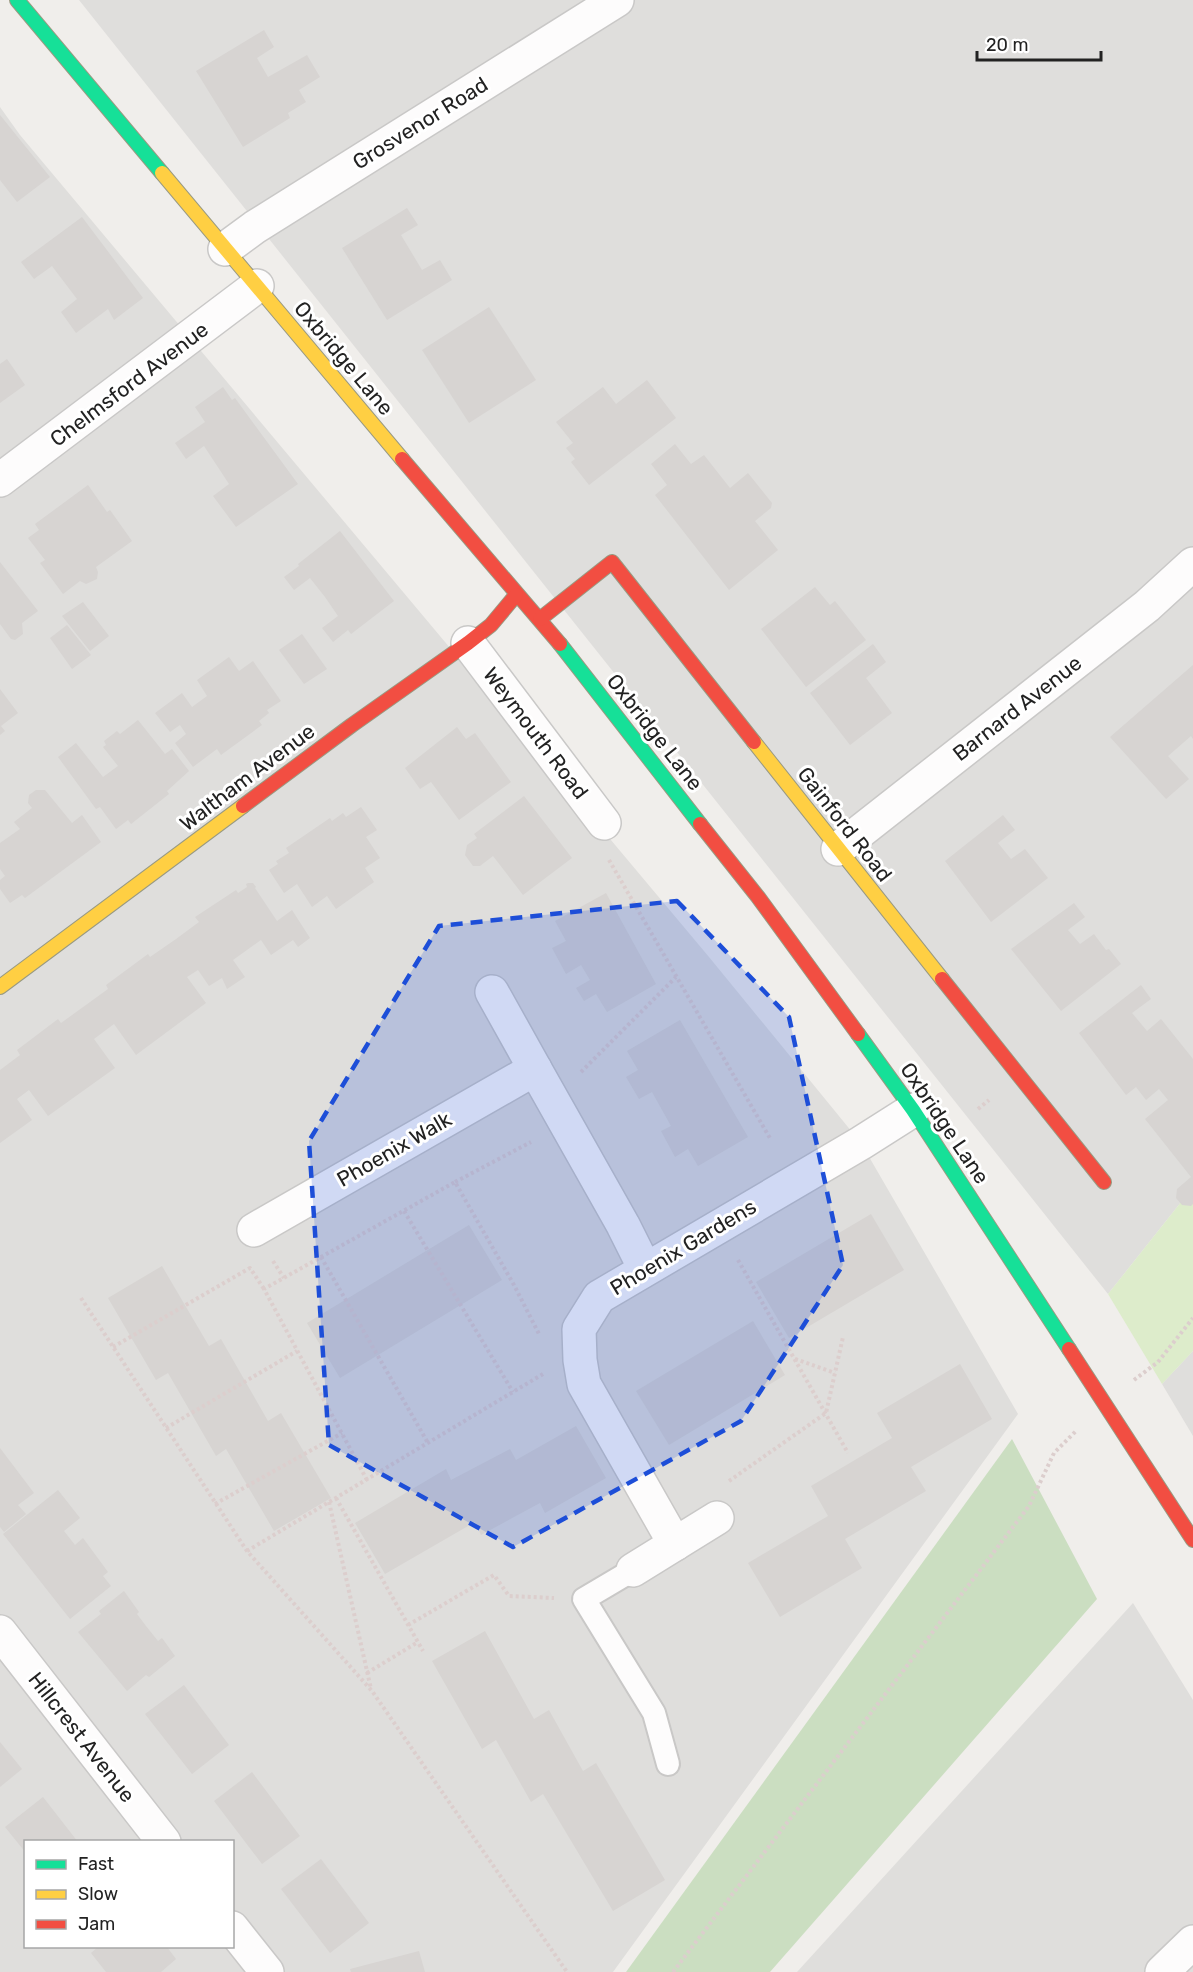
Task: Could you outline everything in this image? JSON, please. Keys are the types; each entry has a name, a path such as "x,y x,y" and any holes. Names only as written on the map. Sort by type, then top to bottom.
{"street":[{"name":"Oxbridge Lane","path":"17,0 516,595 540,618 758,897 913,1110 1193,1540"},
{"name":"Grosvenor Road","path":"225,249 255,227 617,0"},
{"name":"Chelmsford Avenue","path":"0,480 257,286"},
{"name":"Gainford Road","path":"540,618 612,562 837,849 1104,1182"},
{"name":"Barnard Avenue","path":"837,849 1147,606 1193,564"},
{"name":"Waltham Avenue","path":"0,987 352,725 468,643 491,625 516,595"},
{"name":"Weymouth Road","path":"468,643 604,823"},
{"path":"492,992 623,1225 645,1269"},
{"name":"Phoenix Walk","path":"254,1230 541,1080"},
{"name":"Phoenix Gardens","path":"675,1544 584,1384 567,1363 579,1329 599,1297 913,1110"},
{"path":"633,1570 675,1544 719,1503"},
{"name":"Hillcrest Avenue","path":"0,1632 162,1840"},
{"path":"234,1931 267,1972"},
{"path":"1161,1972 1193,1942"}],"lane":[{"path":"633,1570 584,1599 654,1713 668,1764"}],"path":[{"path":"604,823 594,833 771,1140"},
{"path":"541,1080 581,1071 676,977"},
{"path":"264,1289 565,1123"},
{"path":"247,1551 513,1392 567,1363 514,1285 455,1182"},
{"path":"404,1211 513,1392"},
{"path":"321,1257 429,1443"},
{"path":"736,1257 848,1453"},
{"path":"112,1347 250,1268 264,1289 367,1480"},
{"path":"81,1298 247,1551 372,1691 567,1972"},
{"path":"1158,1362 1193,1318"},
{"path":"719,1503 826,1413 843,1337"},
{"path":"166,1428 297,1351"},
{"path":"794,1358 835,1373"},
{"path":"215,1504 342,1433"},
{"path":"673,1972 1029,1506 1054,1453"},
{"path":"336,1498 423,1651"},
{"path":"329,1502 372,1691"},
{"path":"408,1625 494,1575 508,1596 584,1599"},
{"path":"367,1673 418,1642"}],"highlighted area":[{"path":"677,901 789,1017 843,1265 741,1421 513,1547 329,1445 309,1141 439,926"}],"shaded area":[{"path":"79,0 1193,0 1193,1187 1108,1294"},
{"path":"0,107 20,135 709,957 861,1143 1018,1414 613,1972 0,1972"},
{"path":"1193,1351 1193,1436 1162,1384"},
{"path":"1133,1603 1193,1700 1193,1972 797,1972"}],"green space":[{"path":"1193,1187 1193,1351 1162,1384 1108,1294"},
{"path":"1012,1439 1097,1599 770,1972 626,1972"}],"building":[{"path":"264,30 274,47 257,58 268,77 307,55 320,77 299,90 306,102 288,113 290,118 243,147 196,71"},
{"path":"0,115 50,177 17,202 0,180"},
{"path":"407,208 418,225 401,235 422,270 440,260 452,280 387,320 342,248"},
{"path":"82,217 143,298 114,320 108,309 76,333 61,312 77,299 52,266 34,279 21,262"},
{"path":"489,307 536,380 469,423 422,350"},
{"path":"7,359 25,385 0,403 0,364"},
{"path":"647,380 676,418 589,485 571,462 575,459 566,448 573,443 556,422 603,387 616,404"},
{"path":"223,387 232,400 235,398 298,484 236,527 213,496 229,484 204,446 186,459 175,443 205,422 195,407"},
{"path":"675,444 691,464 704,455 730,488 748,473 772,503 771,508 755,521 778,550 729,590 655,495 667,485 651,464"},
{"path":"88,485 107,512 110,510 132,541 96,567 97,579 86,584 80,581 63,594 40,563 45,560 28,538 39,530 35,524"},
{"path":"340,531 394,601 351,634 348,630 333,642 322,628 338,616 325,597 310,578 294,590 284,577"},
{"path":"0,562 38,611 22,623 23,634 15,640 11,639 0,624"},
{"path":"815,587 830,605 835,601 866,640 806,687 761,629"},
{"path":"83,602 109,636 90,651 62,616"},
{"path":"67,625 91,655 72,669 50,638"},
{"path":"302,634 327,669 304,684 279,650"},
{"path":"873,644 886,662 866,678 892,713 850,745 810,693"},
{"path":"229,657 239,671 253,661 281,701 267,710 269,713 259,721 262,725 221,755 217,749 193,767 175,743 186,734 180,725 170,732 155,713 182,693 192,707 207,696 197,680"},
{"path":"1193,665 1193,739 1191,736 1168,756 1189,779 1166,799 1110,737"},
{"path":"0,689 18,713 1,726 5,731 0,735"},
{"path":"138,720 165,754 172,749 189,771 167,791 169,794 131,824 128,820 116,829 100,807 96,809 58,757 76,743 103,777 118,766 103,747 106,745 104,741 117,731 120,734"},
{"path":"457,727 466,739 475,733 511,782 459,820 431,782 420,789 405,768"},
{"path":"36,790 45,790 72,823 82,815 101,842 25,898 22,895 10,903 0,889 0,880 5,876 0,869 0,843 20,829 14,822 32,808 28,803 29,795"},
{"path":"524,796 572,858 523,895 493,856 480,866 473,866 465,855 467,845 477,838 474,834"},
{"path":"361,807 377,830 366,837 380,858 365,868 374,882 336,909 327,896 312,907 297,884 284,893 269,870 278,864 276,861 289,853 286,848 330,818 332,821 343,813 346,817"},
{"path":"1003,815 1015,830 998,843 1011,859 1025,849 1048,878 991,922 945,861"},
{"path":"248,883 253,883 277,921 292,910 310,938 298,947 293,940 271,955 261,940 233,960 245,977 227,989 222,978 209,986 198,970 187,977 206,1003 136,1055 114,1024 94,1039 115,1068 48,1116 29,1090 17,1099 32,1120 0,1143 0,1070 20,1055 17,1050 58,1019 61,1023 108,989 106,985 148,954 150,957 199,922 195,917 236,890 238,893 247,887"},
{"path":"606,893 656,984 607,1012 596,994 584,1001 576,988 590,980 581,965 566,974 552,948 566,941 555,921"},
{"path":"1074,903 1085,917 1068,930 1080,944 1094,934 1121,964 1061,1011 1011,949"},
{"path":"1141,985 1151,999 1132,1013 1147,1031 1161,1019 1193,1059 1193,1204 1191,1206 1182,1205 1176,1198 1177,1189 1191,1177 1145,1119 1168,1100 1159,1089 1146,1100 1136,1087 1126,1095 1079,1033"},
{"path":"680,1020 748,1137 698,1166 688,1149 675,1157 661,1131 671,1126 652,1092 639,1099 626,1077 638,1070 627,1051"},
{"path":"871,1214 904,1270 789,1338 756,1282"},
{"path":"469,1225 502,1280 340,1378 307,1323"},
{"path":"162,1266 209,1346 221,1339 268,1421 281,1413 331,1498 274,1531 226,1449 216,1456 168,1373 156,1380 108,1298"},
{"path":"753,1321 785,1375 669,1445 636,1391"},
{"path":"960,1364 992,1419 911,1467 926,1491 845,1539 862,1568 780,1617 748,1563 828,1516 811,1486 892,1438 877,1413"},
{"path":"576,1426 606,1478 545,1513 540,1503 481,1535 475,1522 385,1574 355,1523 446,1469 451,1480 510,1449 516,1460"},
{"path":"0,1448 34,1493 18,1505 26,1514 4,1532 0,1527"},
{"path":"58,1490 80,1518 64,1531 75,1545 83,1538 108,1572 103,1576 111,1586 70,1619 3,1534"},
{"path":"124,1591 146,1626 158,1641 162,1638 175,1656 127,1691 78,1632 101,1614 99,1611"},
{"path":"485,1631 534,1719 549,1710 583,1771 596,1763 665,1880 613,1911 543,1794 531,1802 496,1740 482,1749 432,1661"},
{"path":"184,1685 229,1745 192,1774 145,1714"},
{"path":"0,1742 22,1769 0,1787"},
{"path":"252,1772 300,1836 262,1864 214,1801"},
{"path":"43,1797 76,1840 24,1840 24,1851 5,1827"},
{"path":"321,1859 369,1923 330,1953 281,1889"},
{"path":"97,1948 168,1948 176,1959 161,1972 106,1972 91,1953"},
{"path":"419,1951 425,1972 351,1972 350,1969"}],"traffic: fast":[{"path":"17,0 162,173"},
{"path":"560,644 700,824"},
{"path":"858,1034 913,1110 1069,1349"}],"traffic: slow":[{"path":"162,173 402,459"},
{"path":"754,742 942,979"},
{"path":"0,987 243,806"}],"traffic: jam":[{"path":"402,459 560,644"},
{"path":"540,619 612,562 754,742"},
{"path":"243,806 468,643 491,625 516,595"},
{"path":"700,824 758,897 858,1034"},
{"path":"942,979 1104,1182"},
{"path":"1069,1349 1193,1540"}]}
